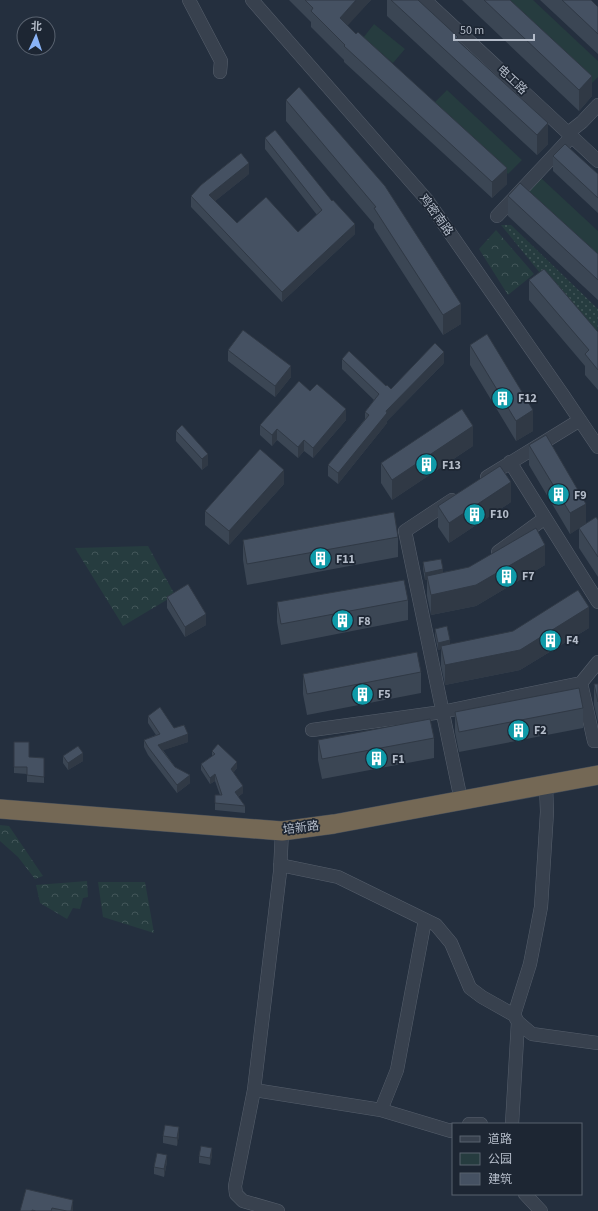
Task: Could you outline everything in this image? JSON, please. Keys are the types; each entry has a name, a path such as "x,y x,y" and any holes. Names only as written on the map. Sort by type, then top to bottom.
{"highway":[{"name":"培新路","path":"0,809 282,831 334,824 598,775"}],"street":[{"path":"189,0 221,61 220,72"},
{"name":"鸡密南路","path":"252,0 426,200 598,447"},
{"name":"电工路","path":"425,0 598,160"},
{"path":"497,216 598,104"},
{"path":"477,484 510,462 580,420"},
{"path":"510,462 598,602"},
{"path":"461,800 405,530 464,492"},
{"path":"489,559 545,518"},
{"path":"402,593 430,587"},
{"path":"312,730 442,712 580,683 598,662"},
{"path":"580,683 594,741 598,740"},
{"path":"512,1123 516,1018 530,964 541,907 547,812 546,785"},
{"path":"278,1211 243,1201 236,1194 235,1186 254,1090 280,865 282,831"},
{"path":"280,865 338,877 436,925 451,943 470,988 516,1018 532,1034 598,1043"},
{"path":"381,1110 397,1070 425,920"},
{"path":"254,1090 381,1110 452,1130"},
{"path":"526,1195 541,1211"}],"green space":[{"path":"499,0 533,0 598,61 598,77 589,86"},
{"path":"374,24 405,49 393,63 363,38"},
{"path":"447,90 522,160 508,174 434,103"},
{"path":"541,178 598,231 598,264 525,195"},
{"path":"501,225 511,225 598,309 597,343"},
{"path":"496,230 534,274 508,295 479,249"},
{"path":"148,546 175,595 123,626 75,548"},
{"path":"0,825 9,826 43,876 35,879 18,857 0,841"},
{"path":"87,881 88,897 83,898 80,909 73,908 67,919 40,903 36,885"},
{"path":"98,882 145,882 154,933 103,917"}],"building":[{"path":"305,0 356,0 340,18 356,34 358,32 507,168 492,182 344,46 345,45 311,11 313,8"},
{"path":"391,0 418,0 458,37 456,39 548,123 537,135"},
{"path":"484,0 510,0 592,76 579,90"},
{"path":"562,0 591,0 598,7 598,34"},
{"path":"299,87 385,186 461,304 443,315 374,208 376,207 286,100"},
{"path":"275,130 332,201 333,200 355,224 282,292 191,196 201,185 241,153 249,163 209,195 237,223 266,197 298,232 322,210 265,138"},
{"path":"565,144 598,174 598,198 553,156"},
{"path":"520,183 598,254 598,280 508,196"},
{"path":"544,269 598,332 598,370 585,354 589,350 529,280"},
{"path":"243,330 291,366 275,386 228,350"},
{"path":"487,334 533,410 516,421 470,345"},
{"path":"435,343 444,352 386,411 387,413 338,473 328,465 369,415 365,412 379,394 342,359 349,351 391,389"},
{"path":"299,381 310,391 317,384 346,409 313,448 304,440 298,447 277,429 272,435 260,425"},
{"path":"462,409 473,426 392,480 381,463"},
{"path":"182,425 208,454 202,459 176,431"},
{"path":"546,435 586,504 570,513 529,445"},
{"path":"260,449 284,470 229,531 205,511"},
{"path":"500,466 511,482 449,523 438,506"},
{"path":"394,512 398,537 247,564 243,540"},
{"path":"596,517 598,520 598,557 579,528"},
{"path":"536,528 545,545 476,585 431,595 427,576 469,567"},
{"path":"441,559 443,569 425,573 423,562"},
{"path":"404,580 408,600 281,624 277,602"},
{"path":"188,584 206,614 185,627 167,597"},
{"path":"578,590 589,607 520,650 445,665 441,646 513,631"},
{"path":"447,626 450,640 438,643 435,629"},
{"path":"417,652 421,672 307,694 303,674"},
{"path":"594,684 598,684 598,702"},
{"path":"579,688 583,708 459,732 455,712"},
{"path":"160,707 174,728 184,725 188,734 158,745 175,767 190,775 177,785 144,740 160,734 148,716"},
{"path":"430,719 434,738 322,759 318,740"},
{"path":"14,742 29,742 29,757 44,758 44,777 27,775 27,767 14,767"},
{"path":"218,744 237,762 231,769 243,786 235,792 245,806 215,803 215,795 222,795 215,774 210,778 201,764 215,754 212,751"},
{"path":"78,746 83,753 68,763 63,756"},
{"path":"165,1125 179,1127 177,1138 163,1136"},
{"path":"201,1146 212,1148 210,1158 199,1156"},
{"path":"157,1153 167,1155 164,1169 154,1167"},
{"path":"26,1189 73,1200 71,1211 52,1208 51,1211 20,1211"}],"place":[{"name":"F12","path":"502,398"},
{"name":"F13","path":"427,465"},
{"name":"F9","path":"558,495"},
{"name":"F10","path":"474,514"},
{"name":"F11","path":"321,559"},
{"name":"F7","path":"507,576"},
{"name":"F8","path":"342,621"},
{"name":"F4","path":"551,640"},
{"name":"F5","path":"362,694"},
{"name":"F2","path":"518,730"},
{"name":"F1","path":"376,759"}]}
